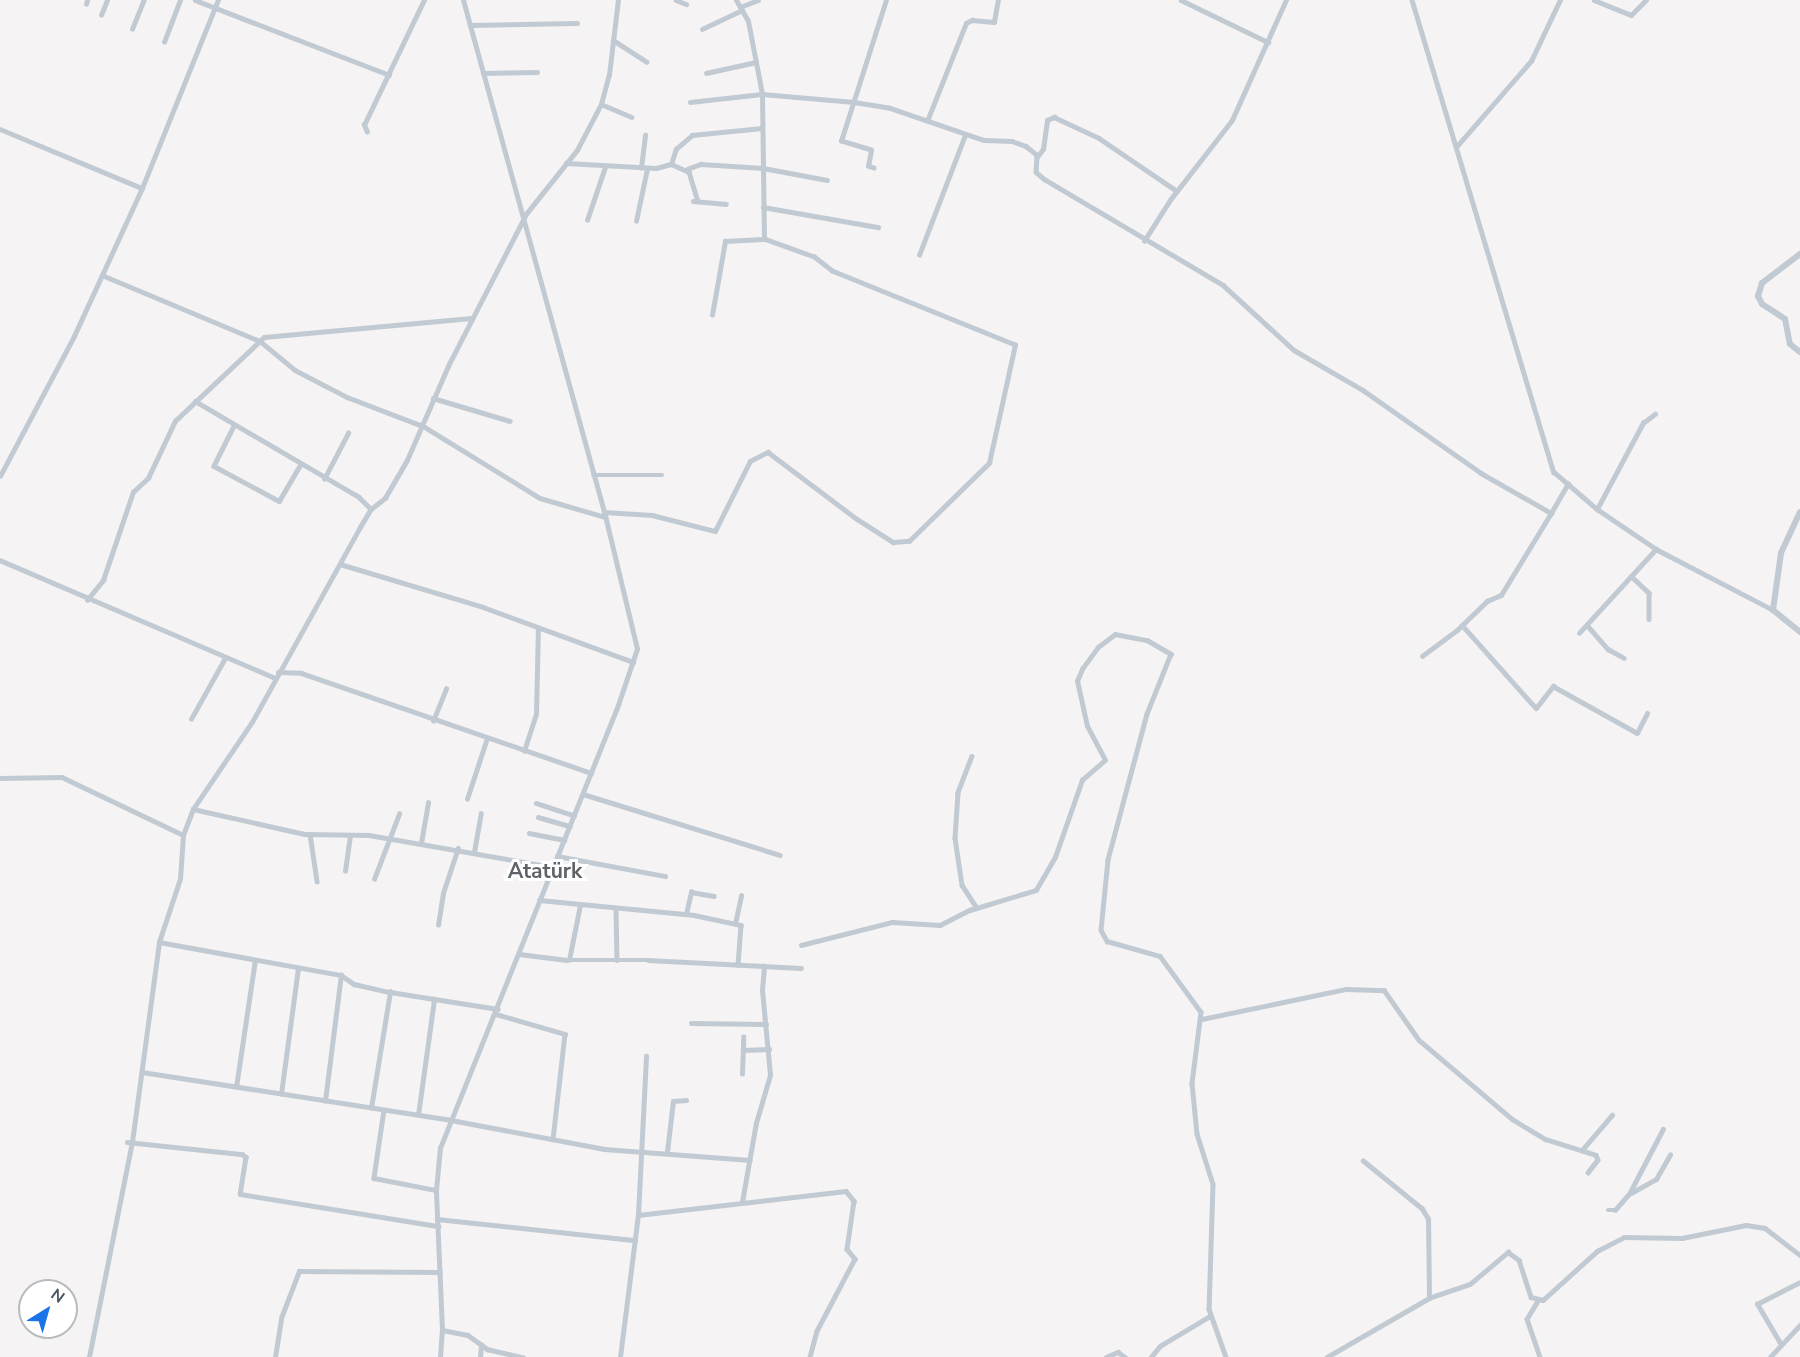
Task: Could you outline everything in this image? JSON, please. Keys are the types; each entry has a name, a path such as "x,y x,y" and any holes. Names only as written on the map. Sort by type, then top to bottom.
{"street":[{"path":"102,15 107,0"},
{"path":"132,29 144,0"},
{"path":"164,42 180,0"},
{"path":"195,0 389,75"},
{"path":"0,476 102,275 142,188 218,0"},
{"path":"367,132 364,124 424,0"},
{"path":"440,1357 442,1330 436,1190 438,1159 451,1120 497,1012 552,867 583,794 637,649 604,514 464,0"},
{"path":"89,1357 142,1072 159,942 180,879 183,835 194,809 252,722 371,509 385,498 423,426 433,398 471,318 524,220 566,163 601,104 618,0"},
{"path":"676,0 686,4"},
{"path":"736,0 741,9 756,62 762,94 764,239"},
{"path":"702,29 758,0"},
{"path":"874,168 868,166 871,150 842,141 886,0"},
{"path":"927,121 966,23 972,20 994,22 998,0"},
{"path":"1181,0 1268,42"},
{"path":"1144,241 1177,191 1232,120 1286,0"},
{"path":"1412,0 1548,459 1568,484 1597,510 1656,549 1773,610 1800,632"},
{"path":"1456,146 1531,61 1560,0"},
{"path":"1594,0 1631,15 1646,0"},
{"path":"470,25 577,23"},
{"path":"613,40 647,62"},
{"path":"706,73 756,62"},
{"path":"483,73 537,72"},
{"path":"690,102 762,94 854,102 890,108 965,135 1012,141 1033,151 1037,157"},
{"path":"601,104 631,117"},
{"path":"1177,191 1099,138 1054,117 1047,120 1046,140 1037,157 1036,172 1144,241 1223,285 1294,350 1363,390 1481,473 1551,513"},
{"path":"671,164 676,149 692,135 762,128"},
{"path":"0,129 142,188"},
{"path":"636,221 644,168 645,135"},
{"path":"919,255 965,135"},
{"path":"566,163 644,168 671,164 687,169 701,164 763,168 827,180"},
{"path":"587,220 605,166"},
{"path":"687,169 696,201 726,204"},
{"path":"763,207 878,227"},
{"path":"102,275 260,341 284,363 334,390 423,426 540,498 604,514 652,514 715,531 750,461 768,452 857,519 893,542 909,541 988,463 1015,345 832,271 814,257 764,239 725,242 712,315"},
{"path":"1800,254 1780,266 1758,289 1762,304 1785,319 1790,344 1800,352"},
{"path":"87,600 103,580 133,492 148,478 175,422 195,400 260,341 284,334 471,318"},
{"path":"433,398 510,421"},
{"path":"195,400 234,426 359,497 371,509"},
{"path":"1597,510 1643,423 1654,414"},
{"path":"234,426 214,466 279,501 300,465"},
{"path":"324,479 348,433"},
{"path":"593,475 662,475"},
{"path":"1422,656 1462,625 1487,601 1502,595 1568,484"},
{"path":"1773,610 1781,553 1800,512"},
{"path":"1580,633 1656,549"},
{"path":"0,560 224,660 275,678"},
{"path":"340,564 398,579 633,662"},
{"path":"1632,576 1649,593 1648,618"},
{"path":"1462,625 1536,708 1553,686 1637,733 1647,713"},
{"path":"1587,625 1608,649 1624,658"},
{"path":"524,750 536,714 538,628"},
{"path":"801,945 834,940 892,922 939,925 977,908 1036,890 1055,857 1082,780 1105,760 1087,726 1077,681 1080,675 1098,646 1115,634 1147,640 1171,654 1147,714 1108,860 1101,930 1107,941 1160,956 1192,997 1202,1019 1192,1083 1197,1134 1213,1185 1210,1316 1226,1357"},
{"path":"191,720 224,660"},
{"path":"278,672 301,674 433,721 591,773"},
{"path":"433,721 446,688"},
{"path":"467,799 486,738"},
{"path":"972,756 958,793 955,838 962,885 977,908"},
{"path":"0,777 62,777 183,835"},
{"path":"583,794 780,855"},
{"path":"421,843 428,802"},
{"path":"536,803 574,815"},
{"path":"194,809 310,834 388,838 458,848 552,867"},
{"path":"374,879 399,814"},
{"path":"474,852 480,814"},
{"path":"538,817 570,826"},
{"path":"529,833 564,840"},
{"path":"310,834 317,881"},
{"path":"345,871 350,835"},
{"path":"438,925 443,893 458,848"},
{"path":"557,856 665,876"},
{"path":"686,914 691,892 714,896"},
{"path":"735,924 741,896"},
{"path":"539,900 686,914 735,924 741,926 738,965"},
{"path":"569,960 580,905"},
{"path":"616,909 617,960"},
{"path":"159,942 341,975 354,984 497,1012 565,1034 553,1139"},
{"path":"519,954 569,960 801,968"},
{"path":"236,1087 255,960"},
{"path":"742,1202 770,1075 764,966"},
{"path":"281,1094 298,969"},
{"path":"326,1101 341,975"},
{"path":"1202,1019 1346,989 1380,989 1388,994 1419,1040 1512,1119 1545,1139 1598,1157 1588,1173"},
{"path":"371,1108 390,992"},
{"path":"418,1115 434,999"},
{"path":"691,1023 766,1024"},
{"path":"742,1074 743,1037"},
{"path":"743,1050 769,1049"},
{"path":"620,1357 638,1215 638,1153 646,1056"},
{"path":"142,1072 451,1120 638,1153 667,1152 750,1160"},
{"path":"667,1152 673,1101 686,1100"},
{"path":"384,1110 374,1178 436,1190"},
{"path":"1582,1150 1612,1115"},
{"path":"1608,1210 1615,1210 1629,1194 1663,1129"},
{"path":"129,1142 246,1156 240,1194 438,1226"},
{"path":"1629,1194 1656,1179 1670,1155"},
{"path":"1363,1161 1422,1209 1428,1219 1429,1298"},
{"path":"638,1215 834,1190 846,1191 854,1201 848,1249 855,1259 817,1331 810,1357"},
{"path":"437,1219 635,1240"},
{"path":"1540,1357 1527,1319 1538,1301 1551,1295 1597,1251 1624,1237 1682,1238 1746,1226 1765,1228 1800,1255"},
{"path":"1327,1357 1429,1298 1470,1284 1508,1252 1516,1255 1531,1297 1538,1301"},
{"path":"275,1357 281,1318 299,1271 440,1272"},
{"path":"1780,1343 1757,1304 1800,1282"},
{"path":"1150,1357 1160,1346 1210,1316"},
{"path":"1770,1357 1780,1343 1800,1325"},
{"path":"442,1330 468,1335 481,1345 523,1357"},
{"path":"480,1357 481,1345"},
{"path":"1106,1357 1118,1352 1125,1357"}],"district":[{"name":"Atatürk","path":"545,871"}]}
